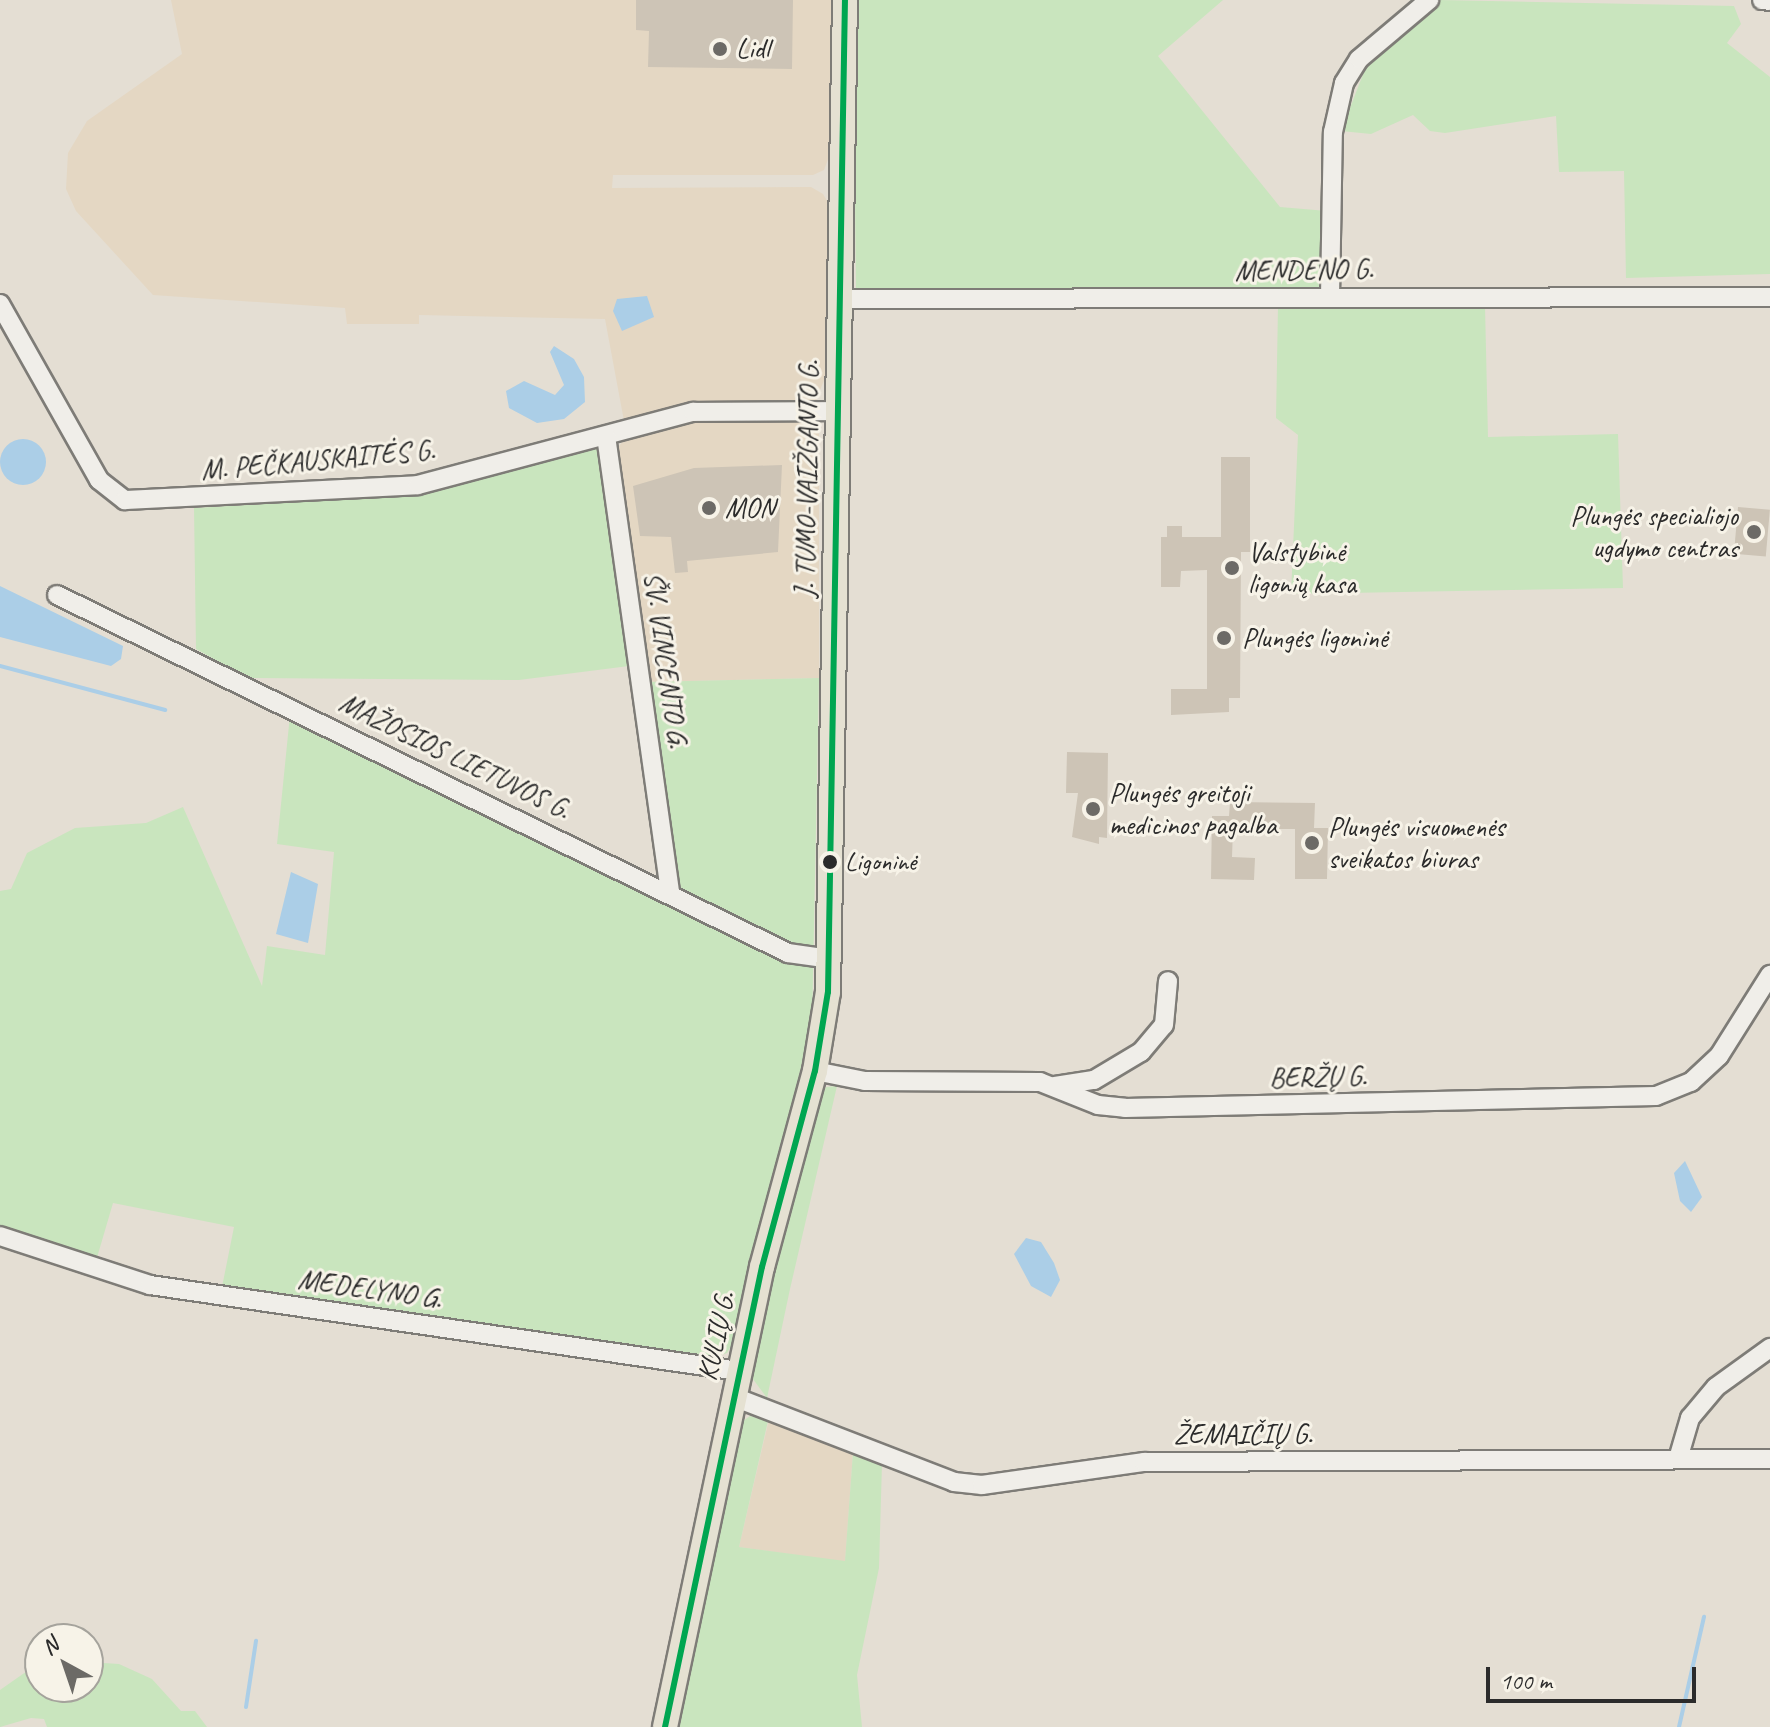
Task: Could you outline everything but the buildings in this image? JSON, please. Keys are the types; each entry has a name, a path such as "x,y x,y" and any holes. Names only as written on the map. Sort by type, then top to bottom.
{"main road":[{"name":"J. TUMO-VAIŽGANTO G.","path":"830,959 845,0"},
{"name":"KULIŲ G.","path":"665,1727 739,1371 815,1071 830,959"}],"street":[{"path":"1330,297 1333,132 1344,83 1359,59 1429,0"},
{"path":"1762,0 1770,1"},
{"name":"MENDENO G.","path":"839,299 1770,297"},
{"name":"M. PEČKAUSKAITĖS G.","path":"0,304 99,480 125,500 418,485 693,412 838,411"},
{"name":"ŠV. VINCENTO G.","path":"606,436 670,893"},
{"name":"MAŽOSIOS LIETUVOS G.","path":"57,595 788,953 830,959"},
{"name":"BERŽŲ G.","path":"815,1071 865,1081 1055,1086 1098,1105 1125,1108 1656,1096 1691,1082 1719,1056 1770,975"},
{"path":"1055,1086 1094,1080 1141,1052 1164,1025 1168,981"},
{"name":"MEDELYNO G.","path":"0,1236 163,1288 739,1371"},
{"path":"1678,1459 1690,1418 1716,1387 1770,1348"},
{"name":"ŽEMAIČIŲ G.","path":"734,1397 954,1482 982,1485 1144,1462 1770,1459"}],"shaded area":[{"path":"171,0 836,0 830,154 824,170 813,175 613,175 612,188 811,187 823,194 829,204 825,378 816,400 694,402 624,421 605,319 419,315 419,324 347,324 345,308 153,295 76,211 66,189 68,153 87,121 182,54"},
{"path":"696,418 808,421 819,434 819,678 645,682 613,454 626,437"},
{"path":"770,1415 853,1452 845,1562 739,1547"}],"green space":[{"path":"853,0 1223,0 1158,56 1280,207 1327,211 1325,287 867,294 856,289"},
{"path":"1439,0 1734,6 1741,24 1727,43 1770,77 1770,274 1626,278 1624,171 1559,172 1556,116 1445,133 1430,131 1413,115 1371,134 1341,131 1369,59"},
{"path":"1278,306 1485,306 1488,437 1618,434 1623,588 1291,594 1298,435 1276,418"},
{"path":"597,448 629,666 519,680 248,678 196,649 194,508 417,495"},
{"path":"819,678 812,1026 737,1336 727,1353 714,1357 222,1287 234,1227 113,1203 96,1261 0,1229 0,891 11,889 27,853 75,828 146,823 183,807 262,986 267,946 325,955 334,852 277,844 290,715 677,903 645,682"},
{"path":"837,1086 767,1398 750,1375 756,1334 812,1116 826,1087"},
{"path":"750,1416 768,1421 739,1547 845,1561 853,1452 882,1463 879,1568 857,1675 862,1727 673,1727 739,1424"},
{"path":"104,1663 119,1664 152,1679 181,1711 195,1711 207,1727 47,1727 44,1719 31,1718 0,1727 0,1690 24,1673 24,1703 104,1703"}],"water":[{"path":"647,296 654,317 622,331 613,311 617,299"},
{"path":"554,346 574,359 584,377 585,402 564,419 537,423 509,408 506,391 524,381 555,395 564,385 550,352"},
{"path":"23,439 39,446 46,462 39,478 23,485 7,478 0,462 7,446"},
{"path":"0,586 123,646 121,659 111,666 0,637"},
{"path":"291,872 318,884 308,943 276,934"},
{"path":"1685,1161 1702,1197 1691,1212 1680,1201 1674,1173"},
{"path":"1026,1238 1041,1242 1054,1263 1060,1280 1051,1297 1031,1286 1014,1254"}],"waterway":[{"path":"0,666 165,710"},
{"path":"1679,1727 1704,1617"},
{"path":"246,1707 256,1641"}],"transit line":[{"path":"665,1727 762,1267 815,1071 828,992 845,0"}],"place":[{"name":"Lidl","path":"720,49"},
{"name":"MON","path":"709,508"},
{"name":"Plungės specialiojo ugdymo centras","path":"1754,532"},
{"name":"Valstybinė ligonių kasa","path":"1232,568"},
{"name":"Plungės ligoninė","path":"1224,638"},
{"name":"Plungės greitoji medicinos pagalba","path":"1093,809"},
{"name":"Plungės visuomenės sveikatos biuras","path":"1312,843"},
{"name":"Ligoninė","path":"830,862"}]}
